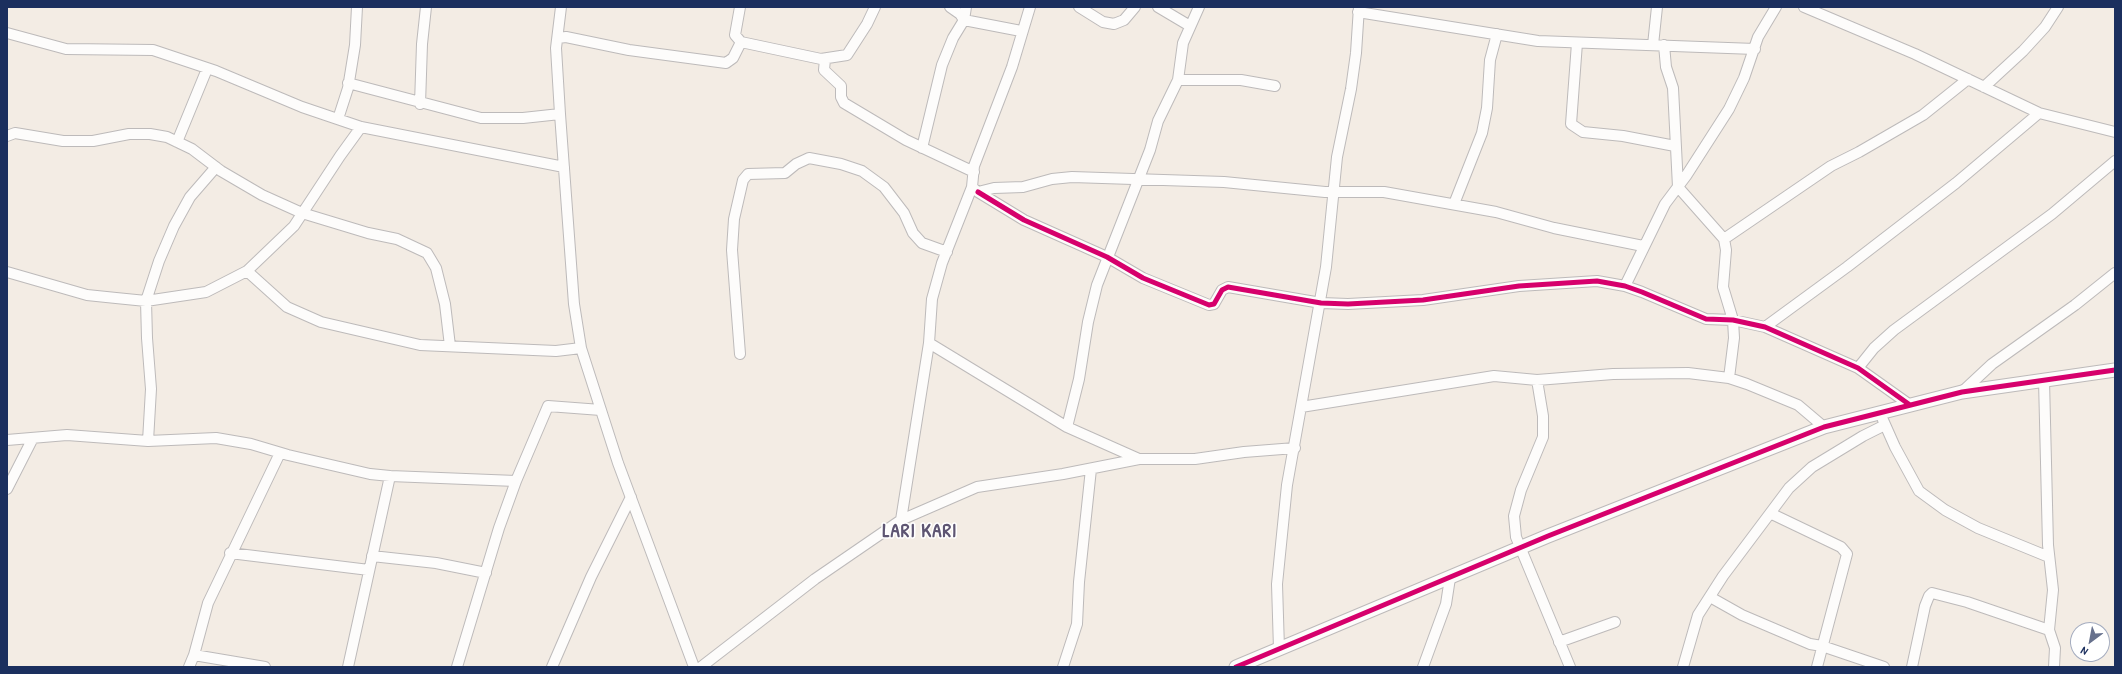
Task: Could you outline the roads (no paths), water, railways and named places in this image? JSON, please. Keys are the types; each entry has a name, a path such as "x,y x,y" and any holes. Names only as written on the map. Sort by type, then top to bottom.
{"street":[{"path":"338,119 348,83 355,45 357,7"},
{"path":"420,104 422,44 426,7"},
{"path":"561,7 556,48 574,304 581,348 631,497 694,667"},
{"path":"740,7 735,35 741,42 825,59 848,55 868,24 875,7"},
{"path":"950,7 960,14 964,20 1021,31"},
{"path":"922,148 929,124 942,64 953,38 964,20 966,7"},
{"path":"901,520 929,343 932,299 947,252 975,189 974,166 1012,67 1021,31 1030,7"},
{"path":"1079,7 1097,19 1114,24 1124,20 1135,7"},
{"path":"1158,7 1190,26"},
{"path":"1066,427 1079,379 1095,292 1107,257 1150,150 1158,121 1178,80 1183,43 1199,7"},
{"path":"1653,45 1656,7"},
{"path":"1625,286 1643,246 1665,204 1678,187 1729,109 1744,78 1758,37 1776,7"},
{"path":"1804,7 1915,54 2039,113 2115,132"},
{"path":"1984,87 2023,51 2045,27 2058,7"},
{"path":"1279,649 1277,584 1287,485 1295,448 1300,408 1320,304 1337,157 1351,89 1356,53 1359,9 1538,41 1755,49"},
{"path":"7,33 66,48 153,50 207,68 302,107 362,127 564,167"},
{"path":"1454,204 1482,133 1487,108 1489,66 1497,34"},
{"path":"558,38 566,37 628,50 726,64 733,58 741,42"},
{"path":"1577,43 1571,124 1583,132 1630,137 1675,146"},
{"path":"1664,46 1666,67 1673,88 1678,187 1724,239 1726,250 1723,287 1733,320 1734,338 1729,378"},
{"path":"825,59 824,70 841,86 841,98 844,103 922,148 974,172"},
{"path":"177,142 207,68"},
{"path":"1724,239 1831,166 1859,152 1923,115 1968,79"},
{"path":"1178,80 1241,80 1275,86"},
{"path":"348,83 420,104 481,118 523,118 560,114"},
{"path":"1765,327 1847,267 1956,183 2039,113"},
{"path":"7,272 87,295 146,301 206,292 246,271 294,226 340,156 362,127"},
{"path":"7,136 15,133 63,141 93,141 130,134 150,134 167,137 262,195 302,213 368,233 397,239 426,253 436,268 445,304 450,346"},
{"path":"740,354 732,250 734,218 743,180 748,174 785,173 796,164 809,158 841,164 862,171 884,187 904,214 913,233 922,242 947,252"},
{"path":"1858,368 1874,348 1894,330 2040,223 2115,161"},
{"path":"148,441 151,389 146,338 146,301 174,226 190,197 216,167"},
{"path":"975,189 1023,187 1052,179 1072,177 1224,182 1292,190 1384,192 1496,212 1561,230 1643,246"},
{"path":"975,189 1024,220 1107,257 1143,278 1209,304 1214,304 1222,290 1228,287 1320,304 1348,304 1422,300 1519,286 1597,281 1625,286 1706,319 1733,320 1765,327 1858,368 1910,405"},
{"path":"246,271 287,307 321,322 420,345 556,351 581,348"},
{"path":"1962,392 1992,364 2075,305 2115,273"},
{"path":"929,343 1066,427 1139,459"},
{"path":"1243,666 1279,649 1521,548 1770,446 1824,427 1962,392 2115,370"},
{"path":"1300,408 1494,376 1537,380 1613,374 1688,373 1729,378 1798,405 1824,427"},
{"path":"1537,380 1543,416 1543,437 1521,490 1514,516 1516,537 1570,667"},
{"path":"2044,380 2049,557 2053,590 2049,630 2055,648 2054,667"},
{"path":"457,667 499,528 516,481 548,406 601,410"},
{"path":"1880,412 1919,491 1945,510 1978,528 2049,557"},
{"path":"1683,667 1698,615 1723,576 1772,514 1789,488 1812,467 1863,436 1886,425"},
{"path":"7,440 67,435 148,441 216,438 251,444 280,453 390,476 516,481"},
{"path":"7,489 33,438"},
{"path":"701,667 815,579 901,520 977,487 1091,469 1139,459 1195,459 1244,452 1295,448"},
{"path":"189,667 194,655 208,603 230,553 280,453"},
{"path":"1063,667 1077,624 1079,582 1091,469"},
{"path":"348,667 390,476"},
{"path":"552,667 591,577 631,497"},
{"path":"1772,514 1841,547 1847,554 1840,586 1817,667"},
{"path":"230,553 369,570"},
{"path":"372,556 436,563 486,573"},
{"path":"1423,667 1446,604 1450,578"},
{"path":"1912,667 1925,606 1929,596 1932,593 1967,602 2049,630"},
{"path":"1710,597 1742,615 1810,644 1822,646 1884,667"},
{"path":"1559,642 1615,622"},
{"path":"194,655 266,667"}],"district":[{"name":"LARI KARI","path":"920,532"}]}
